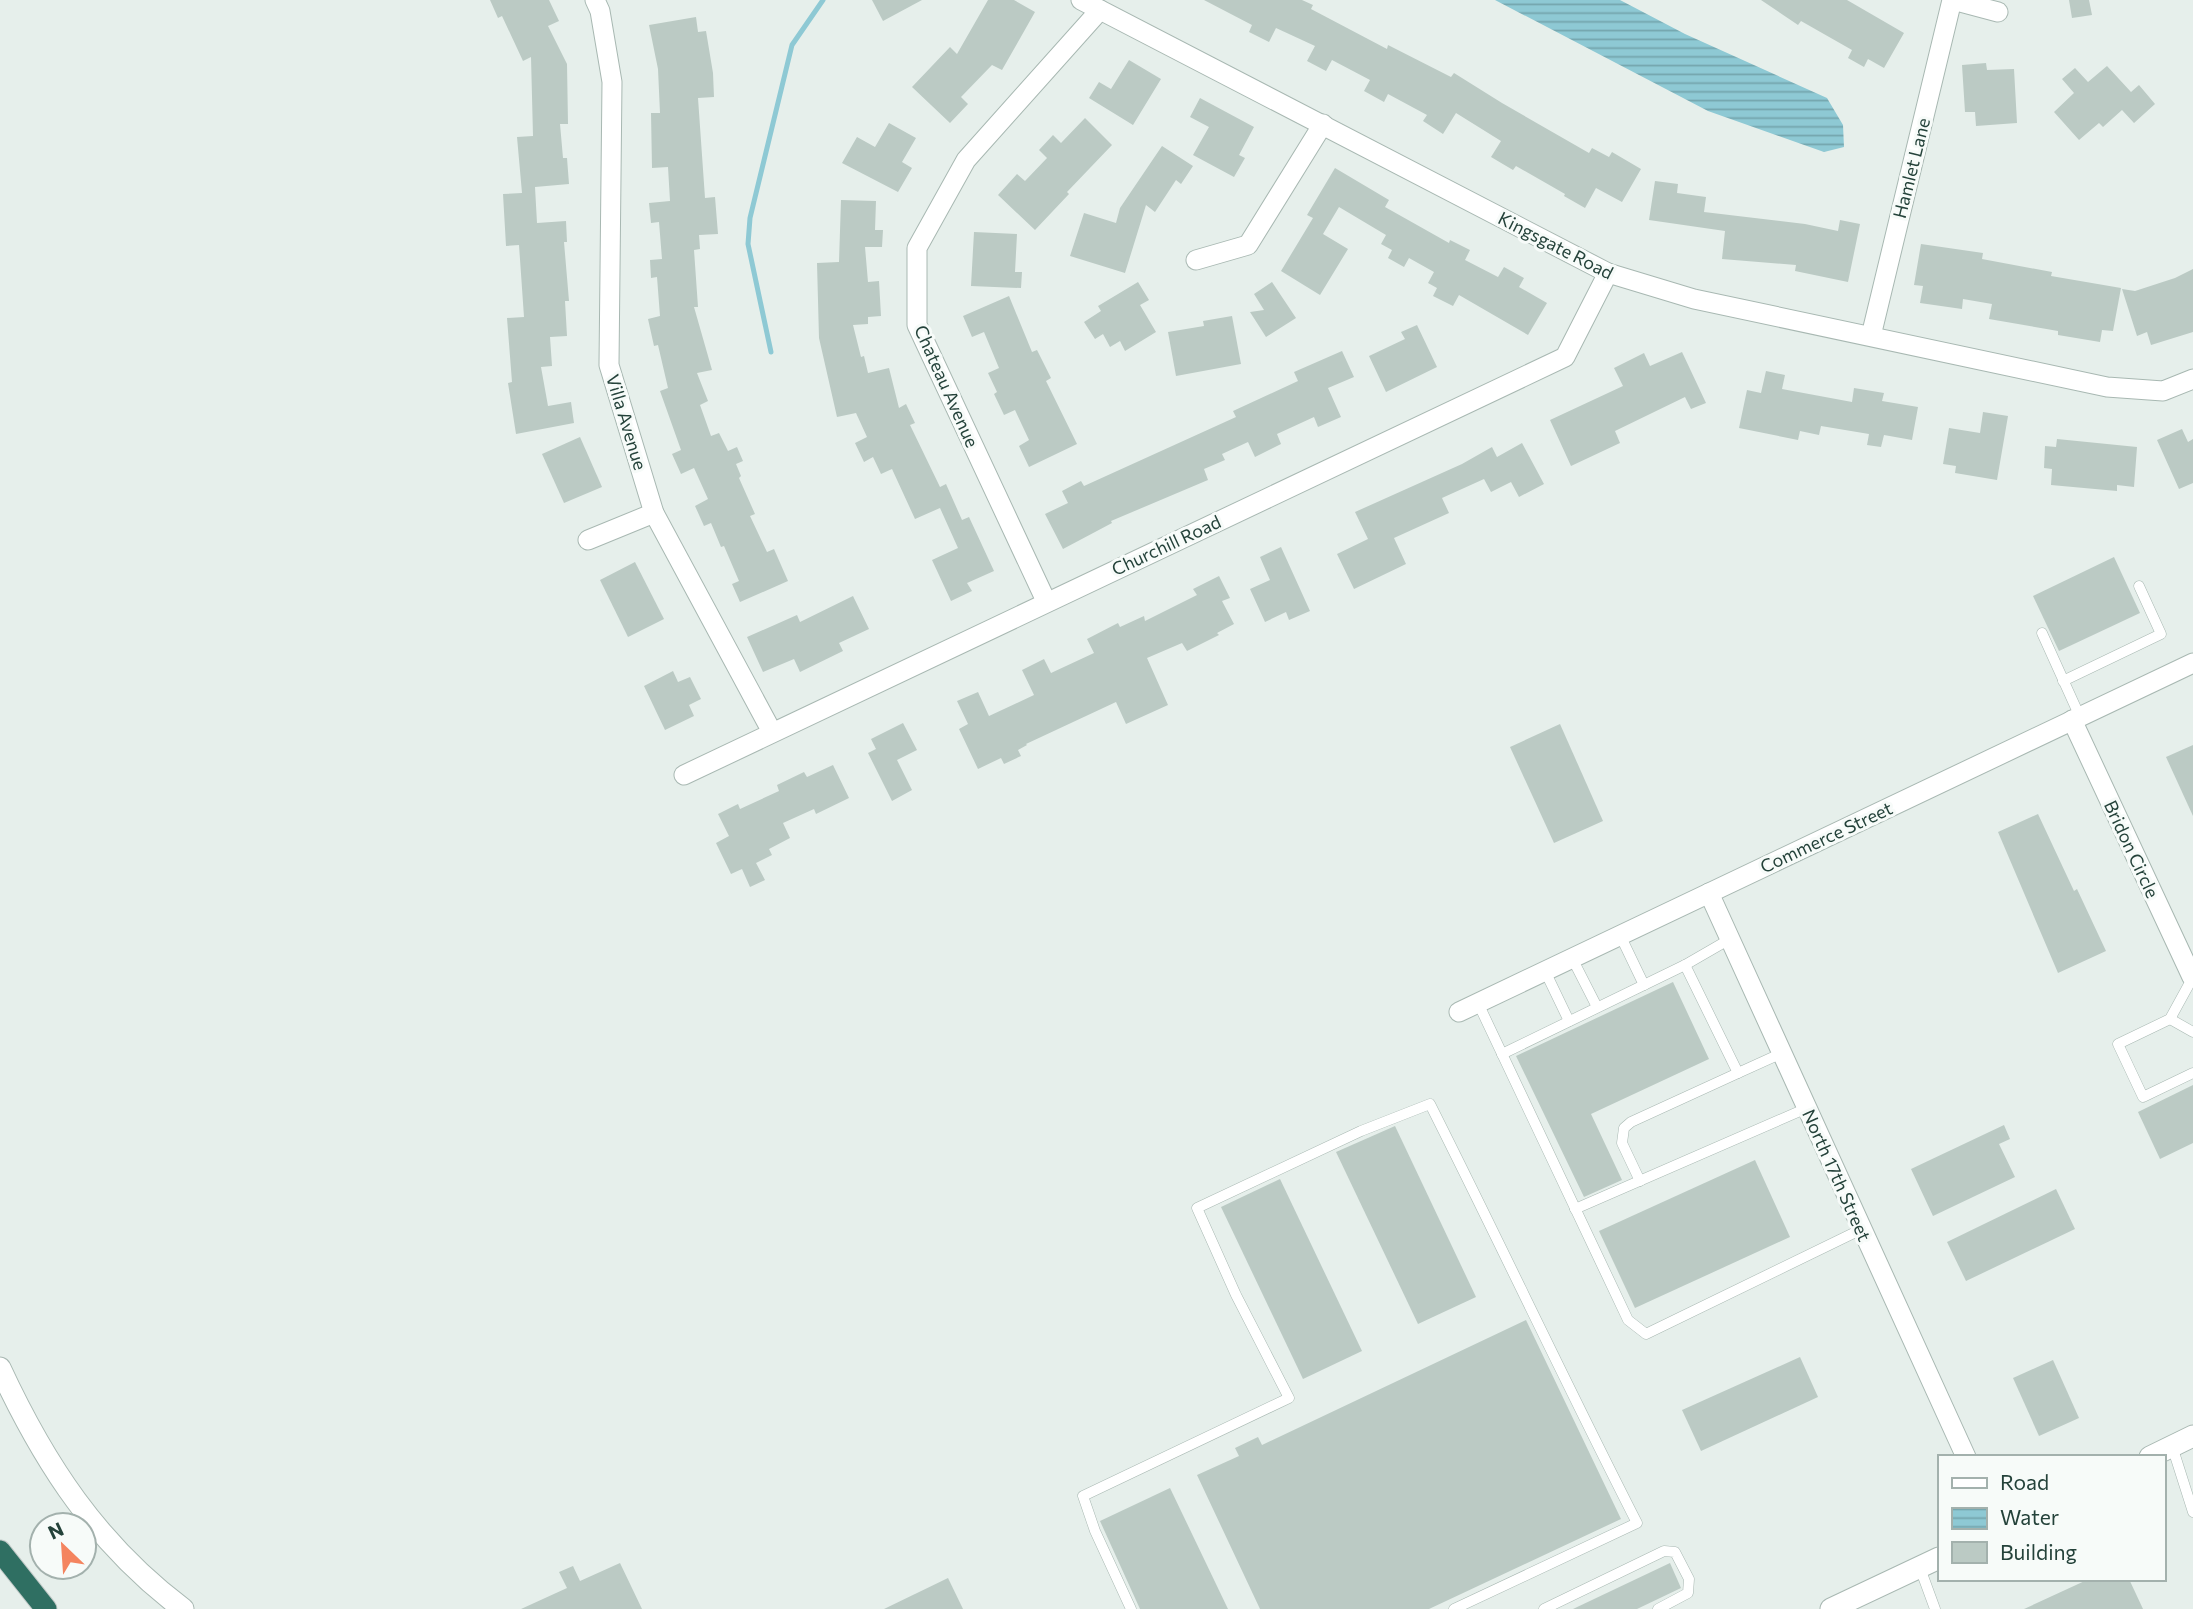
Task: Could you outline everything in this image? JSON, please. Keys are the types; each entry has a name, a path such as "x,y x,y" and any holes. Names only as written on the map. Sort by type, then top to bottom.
{"highway":[{"path":"0,1550 46,1609"}],"street":[{"name":"Villa Avenue","path":"595,0 600,11 612,82 609,365 654,513 772,732"},
{"name":"Kingsgate Road","path":"1081,0 1608,273 1694,299 2107,387 2163,391 2193,379"},
{"name":"Hamlet Lane","path":"1871,335 1952,0 1998,12"},
{"name":"Chateau Avenue","path":"1046,601 917,325 917,248 966,160 1100,10"},
{"path":"1196,260 1248,245 1323,124"},
{"name":"Churchill Road","path":"684,775 1565,357 1608,273"},
{"path":"588,540 654,513"},
{"name":"Commerce Street","path":"1458,1012 2193,663"},
{"name":"Bridon Circle","path":"2076,718 2193,977"},
{"name":"North 17th Street","path":"1709,893 1965,1455"},
{"path":"0,1368 28,1427 63,1485 86,1516 135,1570 183,1609"},
{"path":"2154,1455 2193,1436"},
{"path":"1831,1609 1938,1558"}],"lane":[{"path":"2063,681 2161,634 2138,586"},
{"path":"2042,633 2076,718"},
{"path":"1620,935 1644,985"},
{"path":"1502,1054 1685,965 1730,939"},
{"path":"1572,958 1597,1007"},
{"path":"1685,965 1738,1073"},
{"path":"1545,971 1569,1021"},
{"path":"2193,977 2170,1019 2118,1044 2143,1097 2193,1073"},
{"path":"1478,1003 1628,1320 1646,1334 1862,1229"},
{"path":"2170,1019 2193,1032"},
{"path":"1640,1181 1622,1143 1624,1128 1631,1122 1782,1053"},
{"path":"1131,1609 1095,1531 1083,1496 1289,1398 1236,1294 1197,1208 1361,1131 1430,1104 1637,1523 1454,1609"},
{"path":"1575,1209 1807,1108"},
{"path":"2172,1446 2193,1512"},
{"path":"1544,1609 1664,1552 1675,1552 1689,1579 1688,1593 1658,1609"},
{"path":"1919,1567 1935,1609"}],"water":[{"path":"1495,0 1620,0 1685,34 1827,98 1843,125 1844,147 1824,152 1708,111"}],"building":[{"path":"490,0 549,0 559,21 548,26 567,64 568,124 560,124 569,184 535,187 537,223 566,221 567,242 564,242 569,301 565,301 567,336 550,337 552,366 541,367 548,406 571,402 574,423 516,434 508,383 512,382 507,318 524,317 519,245 506,246 503,194 522,193 517,137 533,136 531,57 523,61 502,16 498,18"},
{"path":"872,0 922,0 883,21"},
{"path":"988,0 1014,0 1035,12 1002,70 992,65 961,97 968,104 950,123 912,87 950,47 957,54"},
{"path":"1204,0 1302,0 1313,5 1311,9 1387,49 1388,45 1451,77 1454,73 1589,153 1592,148 1609,157 1612,152 1641,169 1622,202 1596,188 1585,208 1516,166 1513,170 1491,157 1501,141 1456,113 1443,134 1423,121 1427,115 1388,94 1384,102 1364,91 1370,80 1332,60 1326,71 1307,61 1315,46 1276,28 1269,42 1249,32 1252,25"},
{"path":"1761,0 1847,0 1904,33 1884,68 1868,59 1864,67 1848,58 1852,50 1801,21 1798,25"},
{"path":"2069,0 2089,0 2092,15 2072,18"},
{"path":"696,17 698,32 706,31 713,73 714,97 698,98 705,198 715,197 718,234 699,235 700,249 694,250 698,307 694,307 712,370 697,373 708,401 700,405 711,436 719,433 728,451 737,447 743,461 736,464 741,476 739,478 755,514 750,516 767,552 774,549 788,581 740,602 732,584 739,581 724,546 721,547 711,523 704,526 695,506 708,499 694,468 681,474 672,454 681,450 660,391 668,388 658,345 654,346 648,319 660,316 657,277 651,278 650,260 662,259 659,222 651,223 649,203 670,201 668,167 652,168 651,113 660,113 658,69 649,25"},
{"path":"1129,60 1161,79 1133,125 1089,98 1099,82 1111,89"},
{"path":"1986,63 1987,70 2014,69 2017,123 1976,126 1975,112 1965,112 1962,65"},
{"path":"2107,66 2131,92 2139,85 2155,104 2134,123 2122,110 2103,127 2099,123 2079,140 2054,112 2074,93 2062,79 2075,68 2088,82"},
{"path":"1200,98 1254,127 1239,155 1245,158 1234,177 1193,155 1209,127 1190,117"},
{"path":"1085,118 1112,145 1035,230 998,195 1017,174 1025,181 1047,158 1039,150 1053,135 1061,143"},
{"path":"889,123 916,138 902,162 912,168 898,192 842,163 857,137 875,147"},
{"path":"1162,146 1193,166 1181,184 1176,180 1155,212 1146,205 1125,273 1070,256 1084,213 1116,223 1120,208"},
{"path":"1335,168 1389,200 1385,207 1449,243 1450,240 1470,250 1465,260 1498,277 1504,267 1524,278 1519,287 1547,303 1528,335 1459,295 1453,306 1433,296 1437,288 1428,283 1434,272 1409,258 1404,267 1388,258 1392,250 1381,244 1386,235 1339,207 1323,234 1348,249 1320,295 1281,271 1313,218 1307,215"},
{"path":"1655,181 1678,184 1677,193 1706,197 1704,212 1805,224 1838,231 1840,220 1860,224 1848,282 1795,271 1796,265 1722,259 1725,231 1649,220"},
{"path":"841,200 876,201 875,230 883,230 882,247 865,247 868,282 879,281 881,316 868,317 868,324 853,325 861,357 864,356 868,373 889,368 899,408 906,404 915,423 910,425 940,487 946,484 962,520 969,517 994,571 967,583 972,591 951,601 932,560 958,548 940,508 915,519 892,469 881,474 873,457 864,462 855,443 867,437 856,413 837,417 819,338 817,263 839,262"},
{"path":"974,232 1017,234 1015,272 1022,272 1021,288 971,286"},
{"path":"1921,244 1983,253 1982,259 2052,272 2051,276 2121,288 2113,331 2102,330 2100,342 2058,335 2058,331 1989,319 1992,304 1963,299 1962,309 1920,303 1923,286 1914,285"},
{"path":"2193,269 2193,332 2151,345 2147,332 2137,336 2122,289 2135,291"},
{"path":"1138,282 1149,300 1140,305 1156,332 1125,351 1120,341 1110,347 1103,334 1095,339 1084,322 1101,311 1098,306"},
{"path":"1272,282 1296,318 1266,337 1250,312 1264,310 1254,294"},
{"path":"1009,296 1032,352 1037,350 1051,378 1046,381 1077,444 1029,467 1019,446 1029,440 1015,410 1004,415 994,394 997,392 988,373 999,368 984,332 972,337 963,316"},
{"path":"1232,316 1241,364 1176,376 1168,332 1204,326 1203,321"},
{"path":"1417,325 1437,367 1386,392 1369,356 1405,339 1401,332"},
{"path":"1342,351 1354,377 1328,388 1341,417 1318,427 1314,417 1277,434 1281,444 1255,457 1248,442 1222,454 1225,460 1204,469 1208,480 1111,521 1112,523 1063,549 1045,514 1068,503 1062,491 1081,481 1084,486 1236,417 1233,411 1298,381 1294,372"},
{"path":"1682,352 1706,403 1691,409 1685,397 1615,431 1620,443 1571,466 1550,420 1623,386 1614,368 1644,353 1650,366"},
{"path":"1766,371 1785,375 1782,389 1852,402 1854,388 1884,393 1882,401 1918,407 1912,440 1884,435 1881,447 1867,445 1869,434 1821,426 1819,435 1800,431 1798,440 1739,428 1747,390 1761,393"},
{"path":"1983,412 2008,416 1997,480 1955,473 1956,466 1943,464 1949,428 1980,433"},
{"path":"2182,429 2188,442 2193,439 2193,483 2179,489 2157,440"},
{"path":"580,437 602,487 564,503 542,454"},
{"path":"2057,439 2137,447 2134,487 2117,485 2117,491 2051,485 2052,469 2044,468 2045,446 2056,447"},
{"path":"1522,443 1544,484 1519,497 1511,482 1491,492 1484,479 1442,498 1449,513 1394,538 1406,564 1354,589 1337,554 1368,539 1355,512 1462,464 1492,447 1497,457"},
{"path":"1281,547 1310,611 1289,620 1286,612 1265,622 1250,589 1270,580 1260,557"},
{"path":"2114,557 2140,613 2059,651 2033,596"},
{"path":"635,562 664,619 628,637 600,580"},
{"path":"1219,576 1230,598 1222,601 1234,624 1187,651 1182,643 1147,658 1168,705 1126,724 1116,702 1026,744 1018,750 1021,756 1004,764 1001,758 978,769 959,729 968,724 957,701 978,692 989,716 1034,695 1022,670 1044,659 1051,673 1094,653 1087,639 1118,623 1120,627 1144,616 1145,621 1197,595 1193,589"},
{"path":"853,596 869,629 839,643 843,651 800,672 794,659 763,672 747,637 797,615 800,622"},
{"path":"673,671 678,682 690,677 701,699 689,705 694,716 665,730 644,686"},
{"path":"903,723 917,750 897,760 912,790 892,801 868,753 876,749 871,739"},
{"path":"1560,724 1603,821 1554,843 1510,747"},
{"path":"2193,745 2193,816 2166,757"},
{"path":"833,765 849,798 816,814 814,809 783,823 790,838 769,849 772,855 756,863 765,880 750,887 742,869 731,874 716,843 729,836 718,814 738,804 740,809 779,791 777,785 804,772 807,777"},
{"path":"2038,814 2106,951 2058,973 1998,832"},
{"path":"1673,982 1709,1059 1591,1114 1622,1180 1584,1197 1516,1056"},
{"path":"2193,1085 2193,1143 2160,1159 2138,1112"},
{"path":"2004,1125 2010,1139 1999,1144 2015,1177 1933,1216 1911,1169"},
{"path":"1395,1126 1476,1297 1418,1324 1336,1152"},
{"path":"1755,1160 1790,1237 1635,1308 1599,1231"},
{"path":"1280,1179 1362,1351 1303,1379 1221,1207"},
{"path":"2056,1189 2075,1229 1966,1281 1947,1242"},
{"path":"1526,1320 1621,1519 1429,1609 1260,1609 1197,1475 1239,1456 1235,1448 1258,1437 1262,1445"},
{"path":"1800,1357 1818,1397 1701,1451 1682,1410"},
{"path":"2053,1360 2079,1418 2039,1436 2013,1378"},
{"path":"1170,1488 1228,1609 1140,1609 1100,1521"},
{"path":"620,1563 642,1609 521,1609 567,1588 559,1572 573,1566 580,1581"},
{"path":"1670,1563 1681,1588 1637,1609 1573,1609"},
{"path":"948,1578 963,1609 884,1609"},
{"path":"2085,1581 2130,1581 2143,1609 2024,1609"}],"waterway":[{"path":"771,352 748,244 750,218 792,45 823,0"}]}
